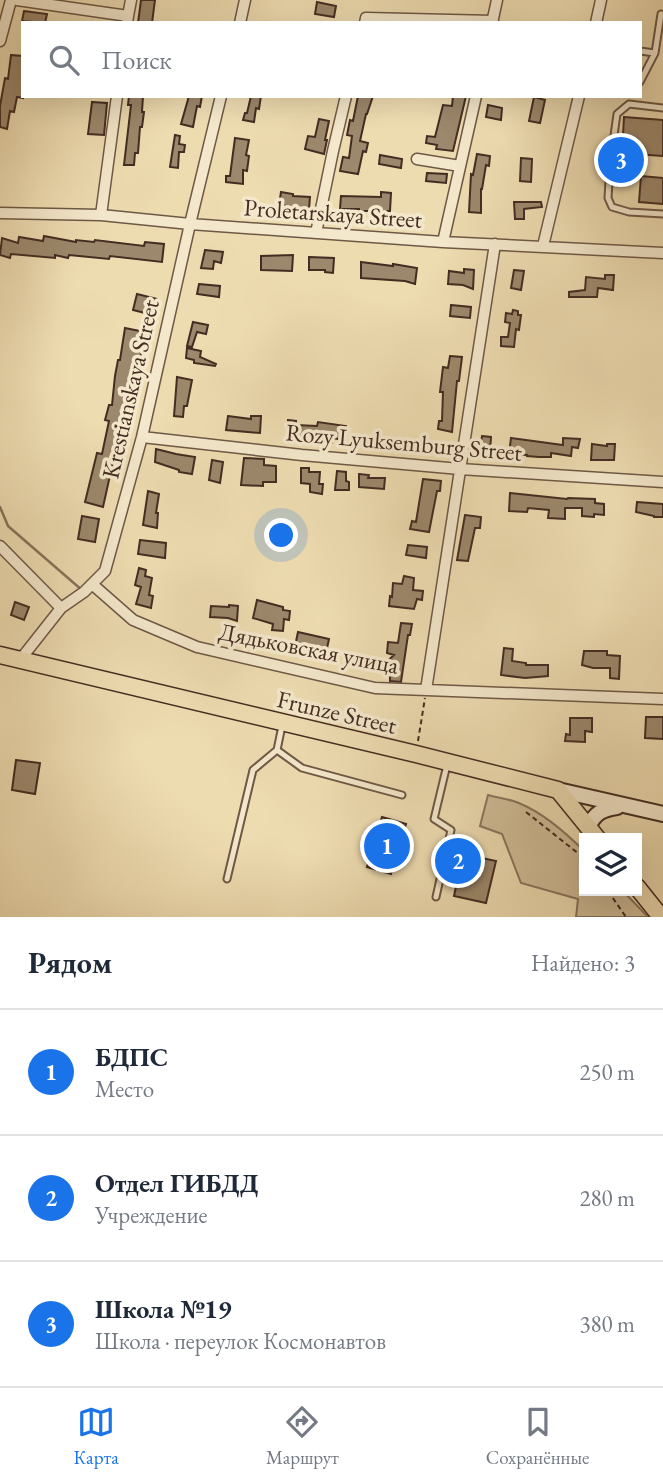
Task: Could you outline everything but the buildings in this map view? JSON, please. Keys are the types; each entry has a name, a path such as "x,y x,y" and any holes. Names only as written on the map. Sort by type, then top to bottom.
{"main road":[{"name":"Frunze Street","path":"0,655 663,814"},
{"path":"558,790 593,832"},
{"path":"593,832 594,815 609,808 629,806"},
{"path":"642,893 662,917"}],"street":[{"path":"0,41 14,0 128,19 131,0"},
{"path":"240,21 245,0"},
{"path":"492,21 497,0"},
{"path":"596,21 601,0"},
{"path":"365,21 366,18 460,21"},
{"path":"101,215 117,98"},
{"name":"Krestianskaya Street","path":"20,660 61,608 84,592 105,571 142,438 221,98"},
{"path":"316,233 346,98"},
{"path":"443,242 476,98"},
{"path":"543,246 579,98"},
{"path":"417,159 460,166"},
{"name":"Proletarskaya Street","path":"0,213 101,215 443,242 663,253"},
{"path":"426,690 495,244"},
{"name":"Rozy Lyuksemburg Street","path":"142,438 460,469 663,482"},
{"path":"0,546 61,608"},
{"name":"Дядьковская улица","path":"92,584 133,620 197,647 375,688 663,699"}],"lane":[{"path":"642,78 655,53 661,14 663,15"},
{"path":"642,51 655,53"},
{"path":"632,98 617,114 608,198 612,208 663,214"},
{"path":"629,104 663,107"},
{"path":"227,879 253,770 277,750 283,722"},
{"path":"277,750 302,768 402,795"},
{"path":"436,897 451,830 434,818 447,762"}],"path":[{"path":"416,754 426,690"},
{"path":"526,812 579,854"},
{"path":"611,896 626,917"}],"shaded area":[{"path":"488,795 517,802 538,813 579,846 579,896 628,896 648,917 576,917 578,899 521,883 502,834 480,826"}],"waterway":[{"path":"0,507 8,526 83,591"}],"place":[{"name":"Школа №19","path":"621,160"},
{"name":"БДПС","path":"387,846"},
{"name":"Отдел ГИБДД","path":"458,861"}]}
